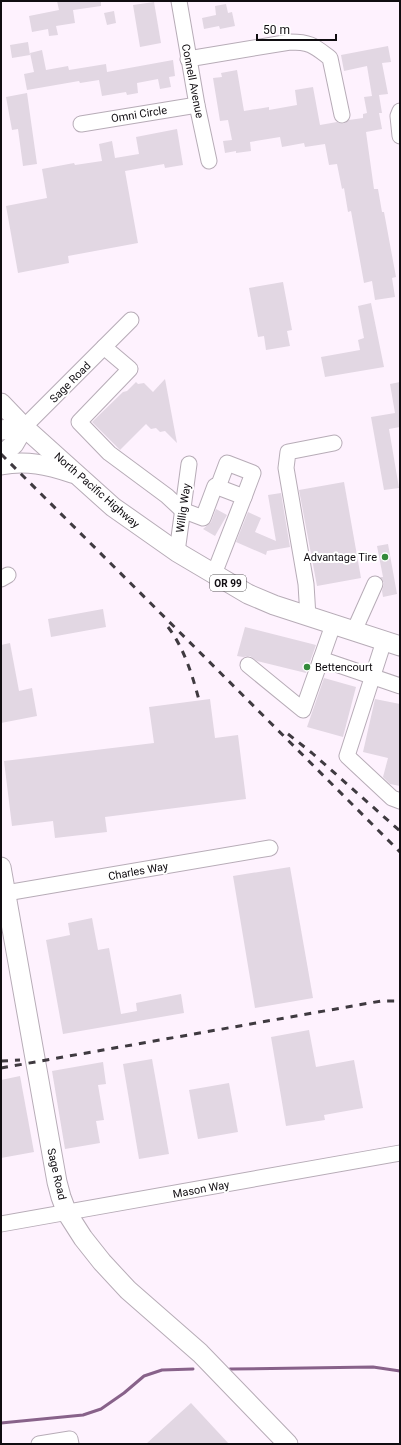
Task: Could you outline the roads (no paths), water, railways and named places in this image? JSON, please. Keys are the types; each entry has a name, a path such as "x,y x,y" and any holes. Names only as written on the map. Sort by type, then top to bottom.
{"main road":[{"name":"North Pacific Highway","path":"1,403 24,427 113,507 176,552 248,594 274,605 392,644"},
{"path":"1,430 24,427"},
{"path":"1,456 14,444 24,427"},
{"path":"1,465 26,462 53,467 79,476"},
{"name":"Sage Road","path":"1,867 57,1182 61,1197 68,1213 88,1244 102,1262 128,1290 200,1353 286,1443"}],"street":[{"name":"Connell Avenue","path":"179,1 188,59 209,161"},
{"path":"188,59 290,42 302,42 314,45 330,58 342,115"},
{"name":"Omni Circle","path":"81,124 197,105"},
{"path":"400,110 398,116 400,136"},
{"name":"Sage Road","path":"24,427 131,320"},
{"path":"104,348 130,369 79,422 109,453 167,496 182,510 203,518 215,486 244,497"},
{"path":"308,616 306,584 286,468 288,452 334,443"},
{"path":"214,574 253,473 227,463 218,487"},
{"name":"Willig Way","path":"176,552 189,464"},
{"path":"354,631 375,584"},
{"path":"248,665 302,710 333,624"},
{"path":"392,644 372,677 347,756 392,798 400,801"},
{"path":"321,659 400,686"},
{"name":"Charles Way","path":"6,893 270,848"},
{"name":"Mason Way","path":"1,1224 400,1153"},
{"path":"39,1444 70,1439 71,1444"}],"waterway":[{"path":"230,1369 373,1367 400,1371"},
{"path":"1,1423 83,1415 101,1409 124,1393 144,1376 162,1370 193,1369"}],"railway":[{"path":"1,454 400,852"},
{"path":"168,627 183,652 199,700"},
{"path":"288,734 312,753 400,831"},
{"path":"1,1068 381,1001 400,1001"},
{"path":"1,1061 20,1060"}],"place":[{"name":"Advantage Tire","path":"385,557"},
{"name":"Bettencourt","path":"307,667"}]}
